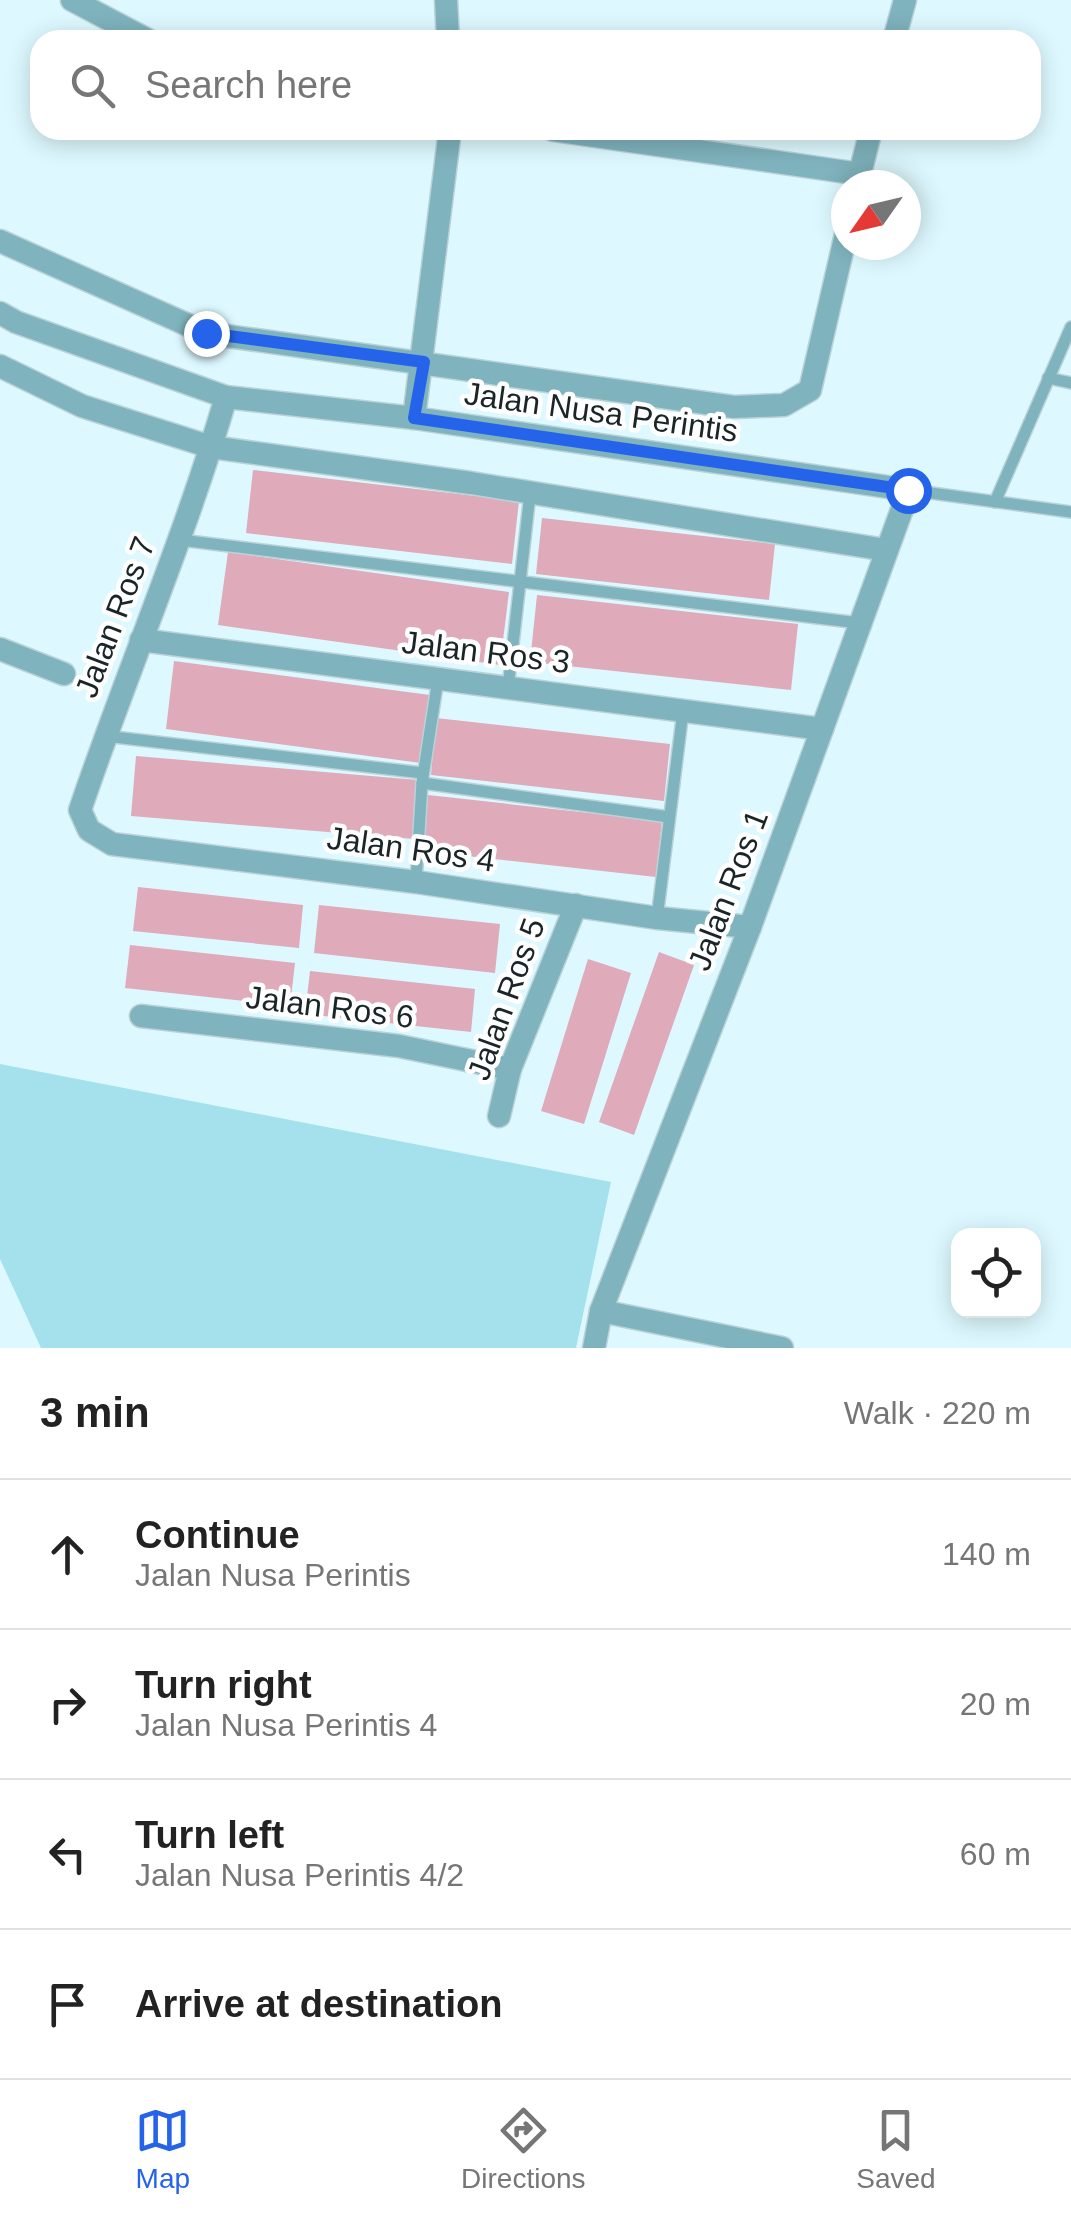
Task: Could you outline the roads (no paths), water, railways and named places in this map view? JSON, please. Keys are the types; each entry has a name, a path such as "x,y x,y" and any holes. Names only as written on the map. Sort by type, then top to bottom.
{"street":[{"path":"72,0 129,30"},
{"path":"446,0 448,30"},
{"path":"896,30 904,0"},
{"path":"414,418 449,140"},
{"path":"615,140 831,175"},
{"path":"861,170 869,140"},
{"path":"0,240 206,333 734,406 784,405 810,390 840,260"},
{"name":"Jalan Nusa Perintis","path":"0,313 226,398 414,418 908,490"},
{"path":"0,366 82,406 211,448 886,550"},
{"name":"Jalan Ros 7","path":"80,810 180,540 226,398"},
{"name":"Jalan Ros 1","path":"594,1348 601,1311 750,927 908,490"},
{"name":"Jalan Ros 3","path":"141,640 822,729"},
{"path":"0,648 64,674"},
{"name":"Jalan Ros 4","path":"80,810 88,830 112,844 750,927"},
{"name":"Jalan Ros 5","path":"499,1116 510,1069 576,906"},
{"name":"Jalan Ros 6","path":"140,1016 399,1046 510,1069"},
{"path":"601,1311 782,1348"}],"lane":[{"path":"995,502 1071,327"},
{"path":"1048,378 1071,382"},
{"path":"908,490 1071,512"},
{"path":"508,688 530,494"},
{"path":"180,540 859,622"},
{"path":"416,882 423,778 438,679"},
{"path":"658,918 683,711"},
{"path":"105,736 423,778 669,817"}]}
